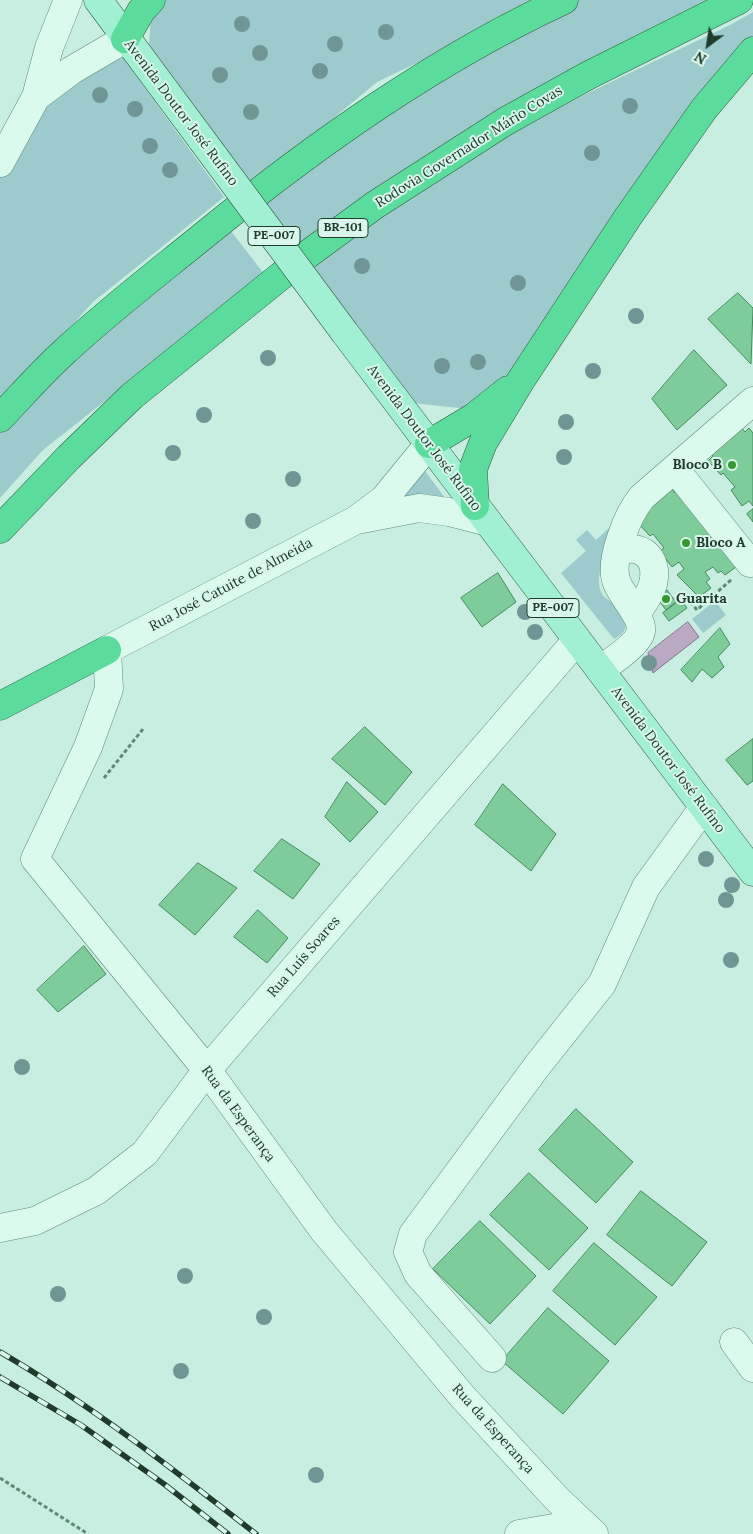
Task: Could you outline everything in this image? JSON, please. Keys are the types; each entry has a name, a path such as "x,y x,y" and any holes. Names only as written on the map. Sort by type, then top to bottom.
{"highway":[{"path":"125,39 141,11 151,0"},
{"path":"0,418 62,354 112,309 264,187 383,102 476,46 564,0"},
{"name":"Rodovia Governador Mário Covas","path":"0,530 132,396 308,254 375,205 539,103 589,75 739,0"},
{"path":"482,514 474,469 480,452 521,380 628,217 698,117 753,51"},
{"path":"429,444 474,417 521,380"},
{"path":"0,706 106,650"}],"main road":[{"name":"Avenida Doutor José Rufino","path":"98,0 125,39 345,333 753,872"}],"street":[{"path":"0,164 36,97 49,48 68,0"},
{"path":"36,97 72,70 125,39"},
{"path":"600,670 635,642 641,631 638,619 615,576 618,552 629,516 635,505 675,468 751,407"},
{"name":"Rua José Catuite de Almeida","path":"106,650 356,520 384,499 429,444"},
{"path":"675,468 750,563"},
{"name":"Rua José Catuite de Almeida","path":"356,520 419,508 482,514"},
{"path":"618,552 630,548 638,549 650,558 654,565 653,585 638,619"},
{"name":"Rua Luís Soares","path":"0,1228 35,1221 96,1191 145,1153 206,1070 577,640"},
{"name":"Rua da Esperança","path":"106,650 109,689 88,747 35,859 206,1070 324,1231 462,1396 556,1499 588,1529"},
{"path":"492,1358 418,1274 408,1252 414,1234 537,1066 602,984 646,887 704,807"},
{"path":"734,1342 753,1368"},
{"path":"519,1534 588,1529"}],"path":[{"path":"638,619 684,594 697,610 750,563"},
{"path":"0,1478 88,1534"}],"shaded area":[{"path":"162,0 549,0 377,82 318,131 243,185 148,54 151,18"},
{"path":"575,0 732,0 295,250 255,192"},
{"path":"753,12 753,36 700,103 522,361 477,410 413,403 303,262 463,160 586,94 730,25"},
{"path":"123,58 224,197 93,302 0,406 0,161 66,77 95,63"},
{"path":"221,218 265,275 43,450 0,498 0,433 105,317"},
{"path":"425,471 448,502 395,504"},
{"path":"618,520 604,558 599,579 599,587 604,597 620,607 625,615 626,628 614,639 561,573 586,551 576,540 587,530 596,540"},
{"path":"715,601 726,615 703,633 692,619"},
{"path":"688,622 699,637 653,673 648,653"}],"building":[{"path":"738,293 753,308 751,364 708,319"},
{"path":"694,350 727,385 677,430 652,399"},
{"name":"Bloco B","path":"741,427 745,432 749,428 753,433 753,506 749,501 742,506 731,490 735,487 723,473 721,475 708,461 713,456 710,452"},
{"name":"Bloco A","path":"671,487 675,493 679,489 715,534 709,539 714,546 721,540 736,567 725,575 721,571 718,573 713,567 705,572 710,579 706,582 711,588 699,597 677,575 684,569 679,562 672,567 660,551 664,548 653,534 650,536 637,522 660,496"},
{"path":"753,509 753,522 747,514"},
{"path":"498,573 516,602 482,627 461,598"},
{"name":"Guarita","path":"661,588 665,592 667,590 676,602 666,610 656,597"},
{"path":"681,600 687,608 669,621 663,613"},
{"path":"720,628 730,644 718,657 724,667 712,678 702,669 692,682 681,670"},
{"path":"365,727 412,772 385,805 332,759"},
{"path":"753,739 753,781 747,785 726,760"},
{"path":"347,782 378,812 350,842 325,817"},
{"path":"503,784 556,834 531,871 475,825"},
{"path":"282,839 320,864 293,899 254,871"},
{"path":"198,863 237,888 195,935 159,905"},
{"path":"258,910 288,938 267,963 234,937"},
{"path":"84,946 106,974 58,1012 37,990"},
{"path":"576,1109 633,1162 596,1203 539,1150"},
{"path":"529,1173 588,1228 549,1270 490,1215"},
{"path":"641,1191 707,1242 672,1286 607,1235"},
{"path":"480,1221 536,1276 490,1324 433,1269"},
{"path":"594,1243 657,1297 615,1345 553,1291"},
{"path":"548,1308 609,1361 563,1414 502,1361"}],"railway":[{"path":"0,1352 34,1372 99,1416 163,1462 256,1534"},
{"path":"0,1377 81,1425 164,1484 228,1534"}],"place":[{"name":"Bloco B","path":"732,465"},
{"name":"Bloco A","path":"686,543"},
{"name":"Guarita","path":"666,599"}]}
